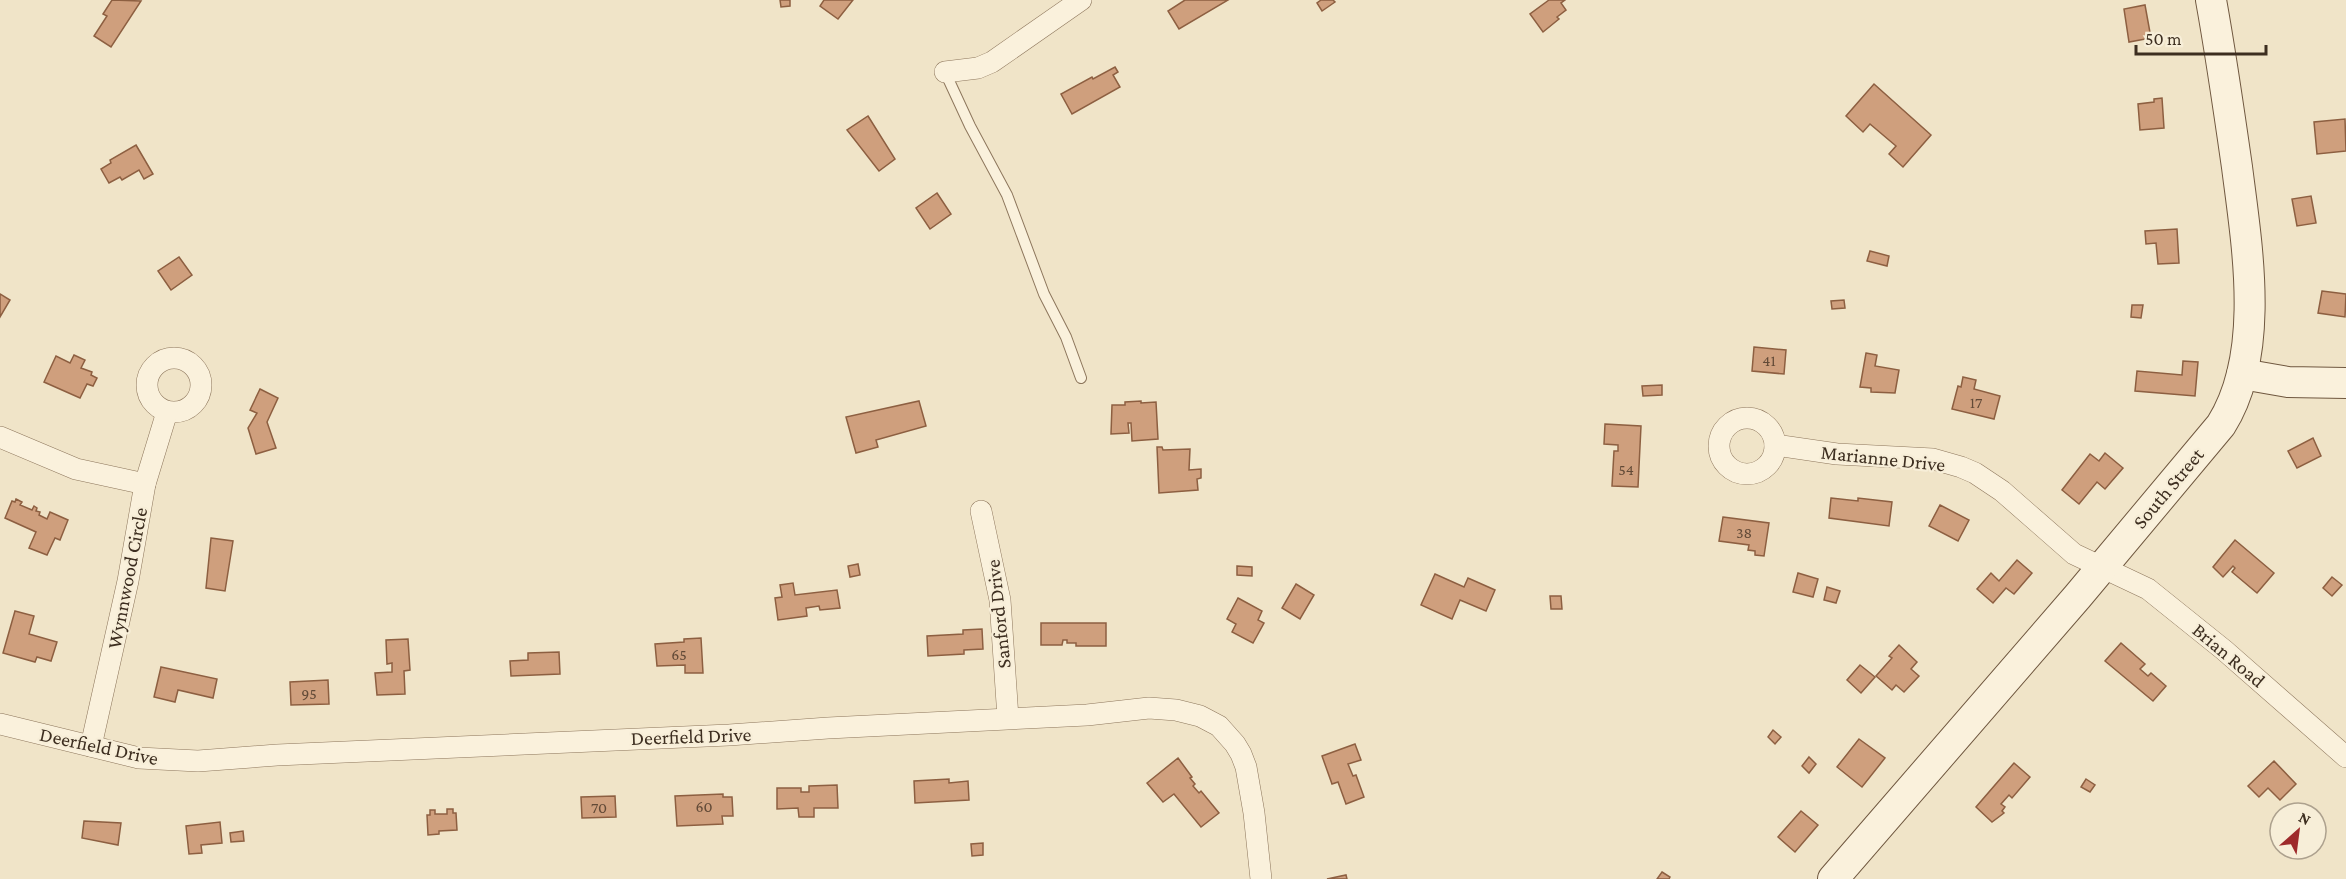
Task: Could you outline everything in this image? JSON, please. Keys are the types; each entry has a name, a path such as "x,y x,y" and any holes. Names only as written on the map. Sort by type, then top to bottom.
{"street":[{"path":"945,72 978,68 992,62 1081,0"},
{"name":"South Street","path":"1833,879 2103,567 2231,410 2242,374 2249,312 2247,236 2227,92 2211,0"},
{"path":"2242,374 2288,382 2346,382"},
{"name":"Wynnwood Circle","path":"91,746 131,570 145,484 166,412"},
{"path":"0,437 76,469 145,484"},
{"name":"Marianne Drive","path":"1775,445 1837,454 1933,459 1961,467 1989,480 2002,490 2074,554 2103,567"},
{"name":"Sanford Drive","path":"981,511 1000,600 1008,718"},
{"name":"Brian Road","path":"2103,567 2156,595 2224,650 2346,757"},
{"name":"Deerfield Drive","path":"0,724 139,758 198,761 277,755 729,735 1087,715 1149,708 1189,713 1219,726 1235,744 1246,767 1257,834 1261,879"}],"lane":[{"path":"945,72 970,126 1007,195 1044,294 1066,337 1081,378"}],"building":[{"path":"112,0 141,1 111,47 94,36 107,16 103,14"},
{"path":"780,0 790,0 790,6 781,7"},
{"path":"824,0 853,0 838,19 820,6"},
{"path":"1185,0 1228,0 1179,29 1168,11"},
{"path":"1321,0 1335,2 1322,11 1317,3"},
{"path":"1549,0 1565,0 1561,3 1566,10 1543,32 1530,14"},
{"path":"2145,5 2151,38 2129,42 2124,9"},
{"path":"1115,67 1118,72 1113,75 1120,87 1072,114 1061,94"},
{"path":"1874,84 1931,135 1903,167 1889,154 1896,146 1870,124 1863,132 1846,116"},
{"path":"2162,98 2164,128 2140,130 2138,104 2154,102 2154,99"},
{"path":"868,116 895,159 879,171 847,130"},
{"path":"2345,119 2346,151 2317,154 2314,122"},
{"path":"136,145 153,174 144,179 139,170 122,180 120,177 109,183 101,169 111,163 110,160"},
{"path":"937,193 951,214 930,229 916,208"},
{"path":"2311,196 2316,223 2297,226 2292,199"},
{"path":"2177,229 2179,263 2158,264 2156,243 2146,244 2145,231"},
{"path":"1870,251 1889,256 1887,266 1867,261"},
{"path":"179,257 192,275 171,290 158,271"},
{"path":"2322,291 2346,294 2345,317 2318,313"},
{"path":"0,294 10,300 0,317"},
{"path":"1844,300 1845,308 1832,309 1831,301"},
{"path":"2132,305 2143,305 2141,318 2131,317"},
{"path":"1754,347 1786,350 1784,374 1752,371"},
{"path":"1866,353 1877,355 1875,366 1899,370 1895,393 1871,392 1871,388 1860,387"},
{"path":"74,355 85,360 81,368 92,372 91,375 97,378 93,386 87,384 80,398 44,382 56,356 70,363"},
{"path":"2183,361 2198,362 2195,396 2135,391 2137,371 2182,375"},
{"path":"1963,377 1976,380 1974,389 2000,396 1994,419 1952,409 1958,386 1961,387"},
{"path":"1662,385 1662,395 1643,396 1642,386"},
{"path":"260,389 278,398 267,422 276,448 256,454 248,428 257,413 250,410"},
{"path":"919,401 926,426 876,440 878,447 856,453 846,417"},
{"path":"1141,401 1141,403 1156,402 1158,439 1132,441 1131,423 1128,423 1129,433 1111,434 1112,405"},
{"path":"1605,424 1641,426 1638,487 1612,486 1614,451 1618,451 1618,445 1604,444"},
{"path":"2313,438 2321,456 2297,468 2288,451"},
{"path":"1157,447 1162,447 1163,450 1190,449 1189,470 1201,469 1201,478 1197,479 1198,490 1159,493"},
{"path":"2105,453 2123,468 2105,489 2097,482 2079,504 2062,490 2090,454 2099,461"},
{"path":"1831,498 1892,502 1889,526 1829,518"},
{"path":"16,499 22,502 20,505 32,510 34,506 37,508 36,511 40,512 39,515 47,519 50,512 68,520 60,540 55,538 47,555 29,548 36,532 5,518 12,501 15,502"},
{"path":"1940,505 1969,520 1958,541 1929,526"},
{"path":"1723,517 1769,523 1764,556 1755,555 1755,551 1748,550 1749,545 1719,541"},
{"path":"211,538 233,541 225,591 206,588"},
{"path":"2235,540 2274,573 2257,593 2232,572 2235,568 2233,566 2223,577 2213,567"},
{"path":"2017,560 2032,573 2014,594 2006,588 1993,603 1977,589 1991,573 1999,581"},
{"path":"858,564 860,575 850,577 848,566"},
{"path":"1237,566 1252,567 1252,576 1237,575"},
{"path":"1798,573 1818,579 1813,597 1793,592"},
{"path":"1435,574 1464,587 1468,578 1495,590 1486,611 1460,600 1452,619 1421,605"},
{"path":"2332,577 2342,585 2332,596 2323,588"},
{"path":"793,583 795,595 837,590 840,608 820,610 819,606 806,608 807,616 778,620 775,598 782,597 780,585"},
{"path":"1296,584 1314,595 1300,619 1282,608"},
{"path":"1827,587 1840,591 1836,603 1824,600"},
{"path":"1550,596 1561,596 1562,609 1551,609"},
{"path":"1238,598 1262,611 1258,620 1264,623 1253,643 1232,632 1236,624 1227,619"},
{"path":"15,611 34,616 29,634 57,642 51,661 37,657 35,662 3,653"},
{"path":"1041,623 1106,623 1106,646 1076,646 1076,643 1067,643 1067,640 1063,640 1062,645 1041,645"},
{"path":"982,629 983,649 964,650 964,654 928,656 927,636 963,634 963,630"},
{"path":"701,638 703,673 685,673 685,665 657,666 655,644"},
{"path":"408,639 410,670 404,671 405,694 377,695 375,673 392,672 392,663 387,664 386,640"},
{"path":"2121,643 2145,664 2140,669 2148,676 2151,673 2166,686 2153,701 2105,661"},
{"path":"1899,645 1917,662 1911,669 1919,676 1904,692 1896,685 1892,690 1876,676 1892,658 1889,656"},
{"path":"559,652 560,674 511,676 510,661 528,660 528,653"},
{"path":"1860,665 1875,677 1861,693 1847,680"},
{"path":"161,667 217,679 213,698 178,690 175,702 154,697"},
{"path":"328,680 329,704 291,705 290,682"},
{"path":"1773,730 1781,737 1775,744 1768,737"},
{"path":"1859,739 1885,758 1862,787 1837,767"},
{"path":"1355,744 1361,760 1348,764 1353,776 1356,775 1364,797 1346,804 1338,782 1332,784 1322,756"},
{"path":"1809,757 1816,764 1809,773 1802,766"},
{"path":"1178,758 1192,777 1190,778 1195,784 1193,786 1199,793 1201,791 1219,813 1201,827 1174,794 1163,802 1147,783"},
{"path":"2274,761 2296,784 2280,800 2268,788 2259,797 2248,786"},
{"path":"2014,763 2030,777 2012,798 2009,795 2001,804 2005,807 2002,811 2004,813 1992,822 1976,807"},
{"path":"949,779 949,783 968,781 969,800 915,803 914,781"},
{"path":"2086,779 2095,785 2090,792 2081,787"},
{"path":"837,785 838,808 814,808 814,817 799,817 798,808 777,809 777,788 801,788 801,792 809,792 809,786"},
{"path":"723,794 723,797 732,797 733,816 722,816 723,824 677,826 675,796"},
{"path":"615,796 616,817 582,818 581,797"},
{"path":"447,809 453,809 453,813 456,813 457,830 439,831 439,834 428,835 427,815 430,815 430,810 435,810 435,814 447,814"},
{"path":"1801,811 1818,825 1795,852 1778,837"},
{"path":"84,821 121,823 118,845 82,838"},
{"path":"220,822 222,843 201,845 202,853 189,854 186,826"},
{"path":"243,831 244,841 231,842 230,833"},
{"path":"983,843 983,855 972,856 971,844"},
{"path":"1662,872 1670,877 1669,879 1657,879"},
{"path":"1346,875 1347,879 1327,879"}]}
